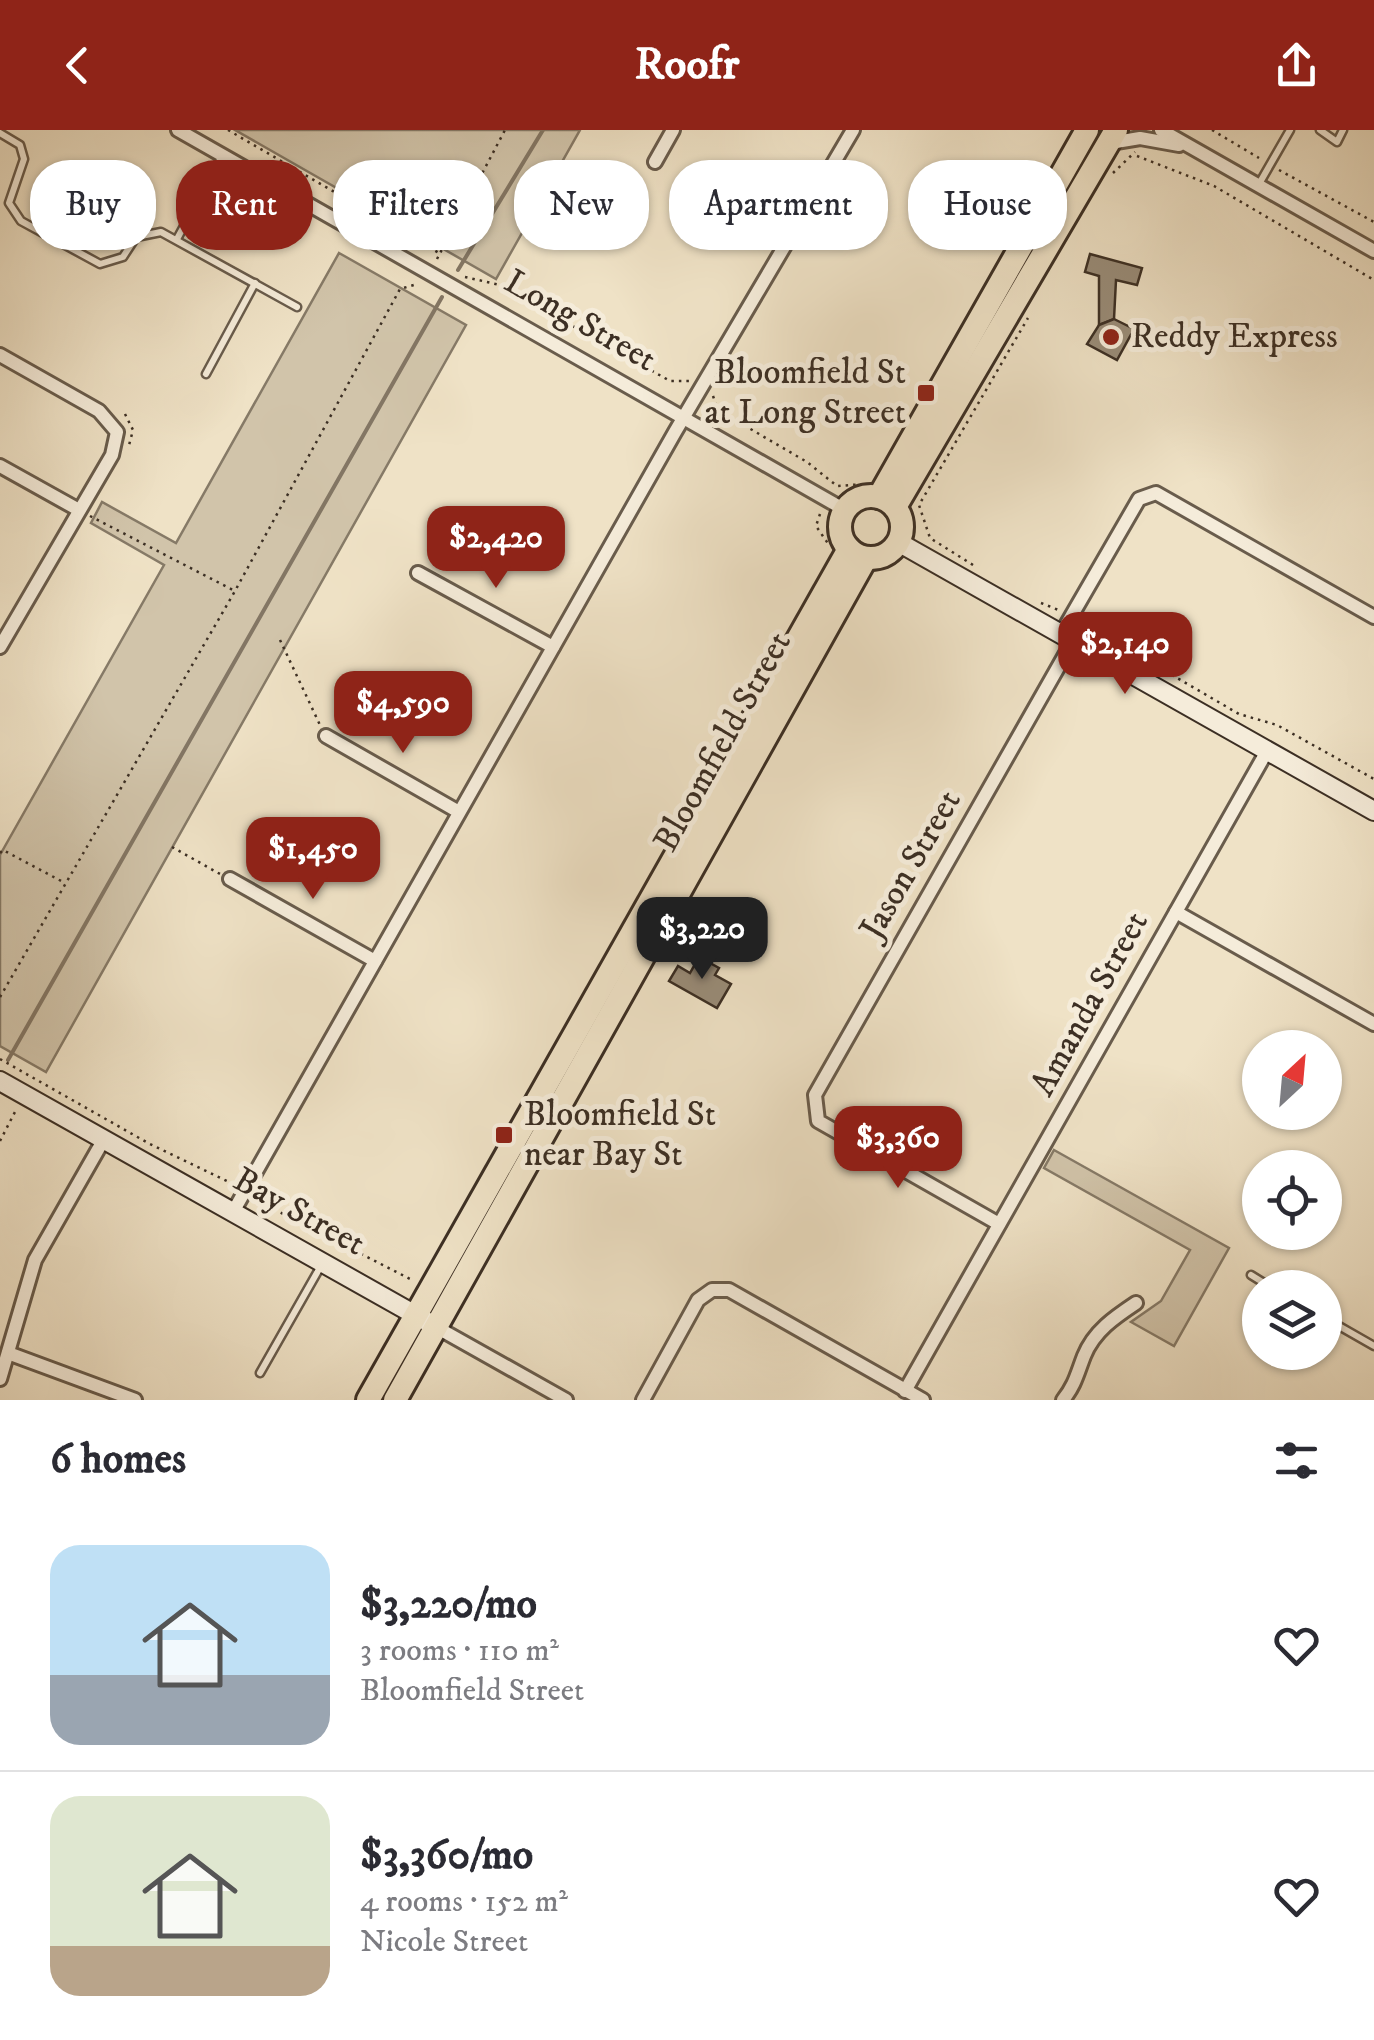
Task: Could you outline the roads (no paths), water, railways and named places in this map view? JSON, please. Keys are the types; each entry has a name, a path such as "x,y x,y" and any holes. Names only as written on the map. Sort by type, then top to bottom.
{"highway":[{"path":"883,494 1087,130"},
{"path":"883,494 902,524 898,542 885,555 857,554 840,531 844,510 860,498 883,494 1121,137"},
{"name":"Bloomfield Street","path":"426,1321 857,554"},
{"path":"368,1400 426,1321"},
{"path":"395,1400 426,1321"}],"street":[{"name":"Long Street","path":"178,130 844,510"},
{"path":"655,162 673,130"},
{"path":"233,1212 553,647 853,130"},
{"path":"1162,130 1374,251"},
{"path":"1121,137 1192,147"},
{"path":"0,355 111,420 116,445 0,647"},
{"path":"0,466 79,510"},
{"name":"Jason Street","path":"999,1224 818,1122 815,1095 1067,637 1070,616 1139,498 1156,493 1374,617"},
{"path":"898,542 1374,811"},
{"path":"418,573 553,647"},
{"path":"326,736 459,812"},
{"name":"Amanda Street","path":"905,1391 1267,750"},
{"path":"230,880 375,960"},
{"path":"1176,912 1374,1024"},
{"name":"Bay Street","path":"0,1081 566,1400"},
{"path":"0,1378 35,1260 104,1139"},
{"path":"643,1400 698,1300 712,1290 728,1290 923,1400"},
{"path":"1062,1400 1077,1383 1085,1353 1105,1324 1136,1303"},
{"path":"8,1353 134,1400"}],"lane":[{"path":"1258,185 1290,130"},
{"path":"1320,130 1337,142 1343,130"},
{"path":"0,134 20,146 24,159 9,203 22,221 100,264 122,257 136,237 160,232 176,239"},
{"path":"220,160 223,155"},
{"path":"196,250 298,307"},
{"path":"206,374 255,284"},
{"path":"260,1374 323,1263"},
{"path":"1342,1328 1374,1346"}],"waterway":[{"path":"458,270 543,130"},
{"path":"8,1060 442,297"}],"place":[{"name":"Reddy Express","path":"1111,337"},
{"name":"Bloomfield St at Long Street","path":"926,393"},
{"name":"Bloomfield St near Bay St","path":"504,1135"}]}
